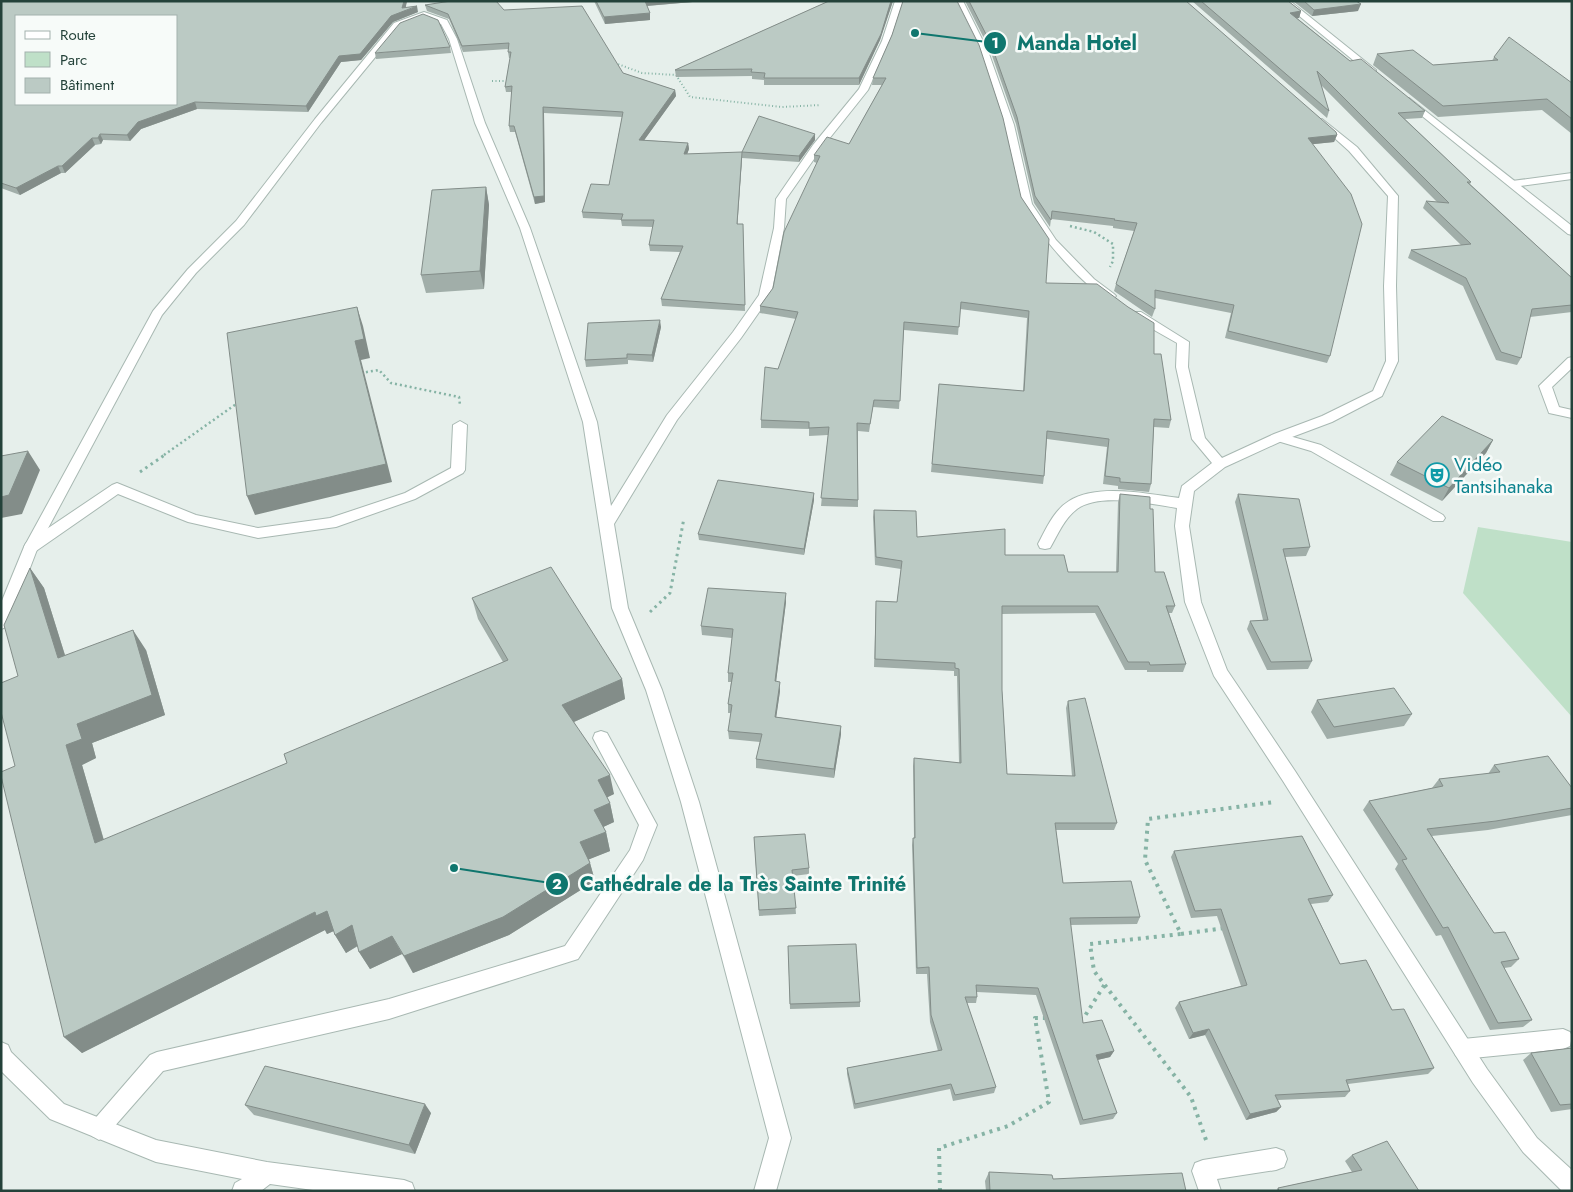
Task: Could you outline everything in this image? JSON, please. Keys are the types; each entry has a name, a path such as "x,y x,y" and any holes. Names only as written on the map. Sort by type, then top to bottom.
{"street":[{"path":"606,525 672,418 737,335 765,295 779,228 781,199 863,90 886,41 899,1"},
{"path":"959,1 984,51 1009,125 1027,204 1052,242 1090,281 1121,304 1183,342 1182,367 1199,439 1220,464"},
{"path":"1285,1 1383,80"},
{"path":"1,622 31,547 157,314 192,270 240,223 318,121 397,25 426,11 444,22 453,39 480,123 525,228 590,422 620,608 654,690 690,802 780,1138 764,1191"},
{"path":"1398,93 1572,232"},
{"path":"1309,111 1353,150 1393,196 1390,286 1392,361 1378,393 1327,419 1279,437 1220,464 1187,489 1182,526 1193,602 1220,672 1463,1049 1530,1145 1572,1185"},
{"path":"1512,184 1572,176"},
{"path":"1572,361 1545,386 1554,410 1572,414"},
{"path":"31,547 117,488 193,520 258,532 331,523 410,496 458,470 460,425"},
{"path":"1279,437 1316,448 1438,518"},
{"path":"1045,544 1060,518 1070,508 1076,503 1094,497 1102,495 1185,504"},
{"path":"99,1129 157,1062 389,1009 571,953 637,854 648,825 601,738"},
{"path":"1463,1049 1563,1039"},
{"path":"1,1052 2,1057 57,1112 156,1151 267,1172 404,1191"},
{"path":"1210,1191 1203,1171 1276,1159"},
{"path":"243,1191 267,1172"}],"path":[{"path":"610,63 618,63 642,73 676,75 690,98 772,106 817,106 863,90"},
{"path":"467,81 515,80"},
{"path":"360,374 379,370 391,383 460,397 460,425"},
{"path":"117,488 239,401"},
{"path":"630,632 670,593 684,518"},
{"path":"1181,934 1145,860 1148,819 1302,797"},
{"path":"1215,1169 1191,1097 1106,984 1094,971 1090,944 1229,928"},
{"path":"1074,1019 1083,1019 1106,984"},
{"path":"940,1191 942,1186 939,1148 1008,1126 1049,1102 1035,1018 1054,1018"}],"green space":[{"path":"1478,527 1572,542 1572,717 1463,593"}],"building":[{"path":"1,1 404,1 402,8 417,6 391,16 360,54 339,56 306,106 195,102 138,122 127,135 100,134 98,138 92,138 62,166 58,166 16,188 1,183"},
{"path":"451,1 496,1 504,10 582,6 623,73 675,90 639,140 688,143 684,154 742,152 737,224 743,224 745,305 661,299 683,246 649,245 654,220 621,220 623,214 582,212 591,184 609,185 623,112 543,107 544,196 534,197 514,126 509,126 512,86 505,87 511,52 508,52 509,43 462,46 448,14 425,5"},
{"path":"596,1 645,1 650,13 604,17"},
{"path":"829,1 891,1 881,34 859,78 764,78 765,73 751,72 752,69 675,70"},
{"path":"903,1 957,1 979,45 1003,118 1021,197 1049,239 1046,283 1097,284 1154,323 1154,354 1161,354 1171,420 1154,419 1151,484 1120,482 1120,478 1105,476 1109,439 1047,431 1044,476 932,464 939,384 1024,391 1029,311 961,302 959,327 904,322 900,401 874,400 870,424 857,423 858,500 821,498 829,427 809,428 809,422 761,420 765,367 778,369 798,312 760,306 773,288 784,232 820,156 814,155 827,137 849,144 886,78 873,78 892,35"},
{"path":"969,1 1186,1 1336,132 1337,135 1308,138 1351,194 1362,224 1330,356 1228,331 1234,305 1155,290 1155,309 1116,284 1137,223 1052,211 1051,220 1035,196 1017,117 991,44"},
{"path":"1201,1 1288,1 1301,11 1290,13 1350,61 1361,59 1425,111 1398,113 1471,182 1467,182 1572,278 1572,305 1532,309 1521,358 1501,352 1466,278 1411,250 1471,244 1426,201 1449,203 1317,71 1329,111"},
{"path":"1304,1 1356,1 1361,4 1314,10"},
{"path":"423,14 438,20 450,47 375,53 400,23"},
{"path":"1509,37 1572,83 1572,119 1547,99 1443,106 1377,54 1413,50 1433,65 1498,60 1494,57"},
{"path":"759,116 815,134 799,156 742,152"},
{"path":"486,187 480,271 421,275 432,190"},
{"path":"357,307 364,339 355,341 386,464 247,496 227,333"},
{"path":"660,320 652,355 627,354 627,358 585,360 588,323"},
{"path":"1442,416 1493,440 1449,488 1397,462"},
{"path":"28,451 9,495 1,497 1,456"},
{"path":"718,480 814,493 804,549 698,534"},
{"path":"1120,494 1150,497 1150,509 1153,509 1155,572 1164,572 1175,606 1166,606 1186,664 1150,665 1149,662 1128,662 1098,606 1002,606 1002,690 1007,774 1075,776 1068,701 1085,698 1117,823 1055,823 1063,883 1131,881 1140,917 1070,918 1083,1023 1102,1020 1114,1051 1096,1055 1117,1113 1083,1120 1038,988 976,985 977,997 965,997 996,1087 955,1095 951,1084 855,1104 847,1068 942,1050 931,1015 929,967 917,968 913,838 915,838 914,758 961,763 959,669 955,668 955,663 875,659 876,601 897,602 902,561 876,557 874,510 916,511 917,537 1005,529 1005,555 1064,555 1068,572 1118,572"},
{"path":"1238,494 1299,499 1310,547 1283,549 1312,661 1271,662 1250,621 1268,620"},
{"path":"551,567 622,679 562,705 610,775 598,780 610,803 594,810 606,832 580,842 590,863 503,917 404,956 392,936 359,952 352,925 335,935 327,911 316,916 315,912 64,1037 1,776 1,772 15,766 1,712 1,683 18,676 4,625 30,568 58,658 133,630 152,695 77,724 82,739 66,745 95,843 287,763 284,754 508,660 472,598"},
{"path":"708,588 786,593 775,681 780,682 775,717 841,726 834,769 756,759 762,734 728,731 732,705 728,704 733,673 728,673 733,629 701,626"},
{"path":"1394,688 1412,714 1334,727 1317,700"},
{"path":"1548,756 1572,788 1572,808 1496,821 1427,829 1494,933 1505,932 1519,959 1501,962 1532,1020 1498,1023 1448,927 1443,928 1402,860 1407,859 1369,801 1443,786 1439,779 1500,772 1494,765"},
{"path":"805,834 809,868 792,870 796,908 759,910 754,837"},
{"path":"1302,836 1333,895 1308,899 1340,964 1366,960 1392,1010 1404,1009 1434,1068 1346,1080 1350,1091 1275,1095 1281,1107 1250,1114 1209,1029 1193,1033 1179,1002 1247,985 1221,909 1195,911 1174,851"},
{"path":"856,944 860,1002 790,1004 788,946"},
{"path":"1572,1048 1572,1104 1560,1105 1531,1053"},
{"path":"265,1066 425,1104 409,1145 245,1105"},
{"path":"1387,1141 1419,1191 1279,1191 1278,1188 1362,1170 1352,1155"},
{"path":"989,1172 1052,1175 1053,1179 1182,1173 1186,1191 990,1191"}],"place":[{"name":"Manda Hotel","path":"915,33"},
{"name":"Vidéo Tantsihanaka","path":"1437,475"},
{"name":"Cathédrale de la Très Sainte Trinité","path":"454,868"}]}
